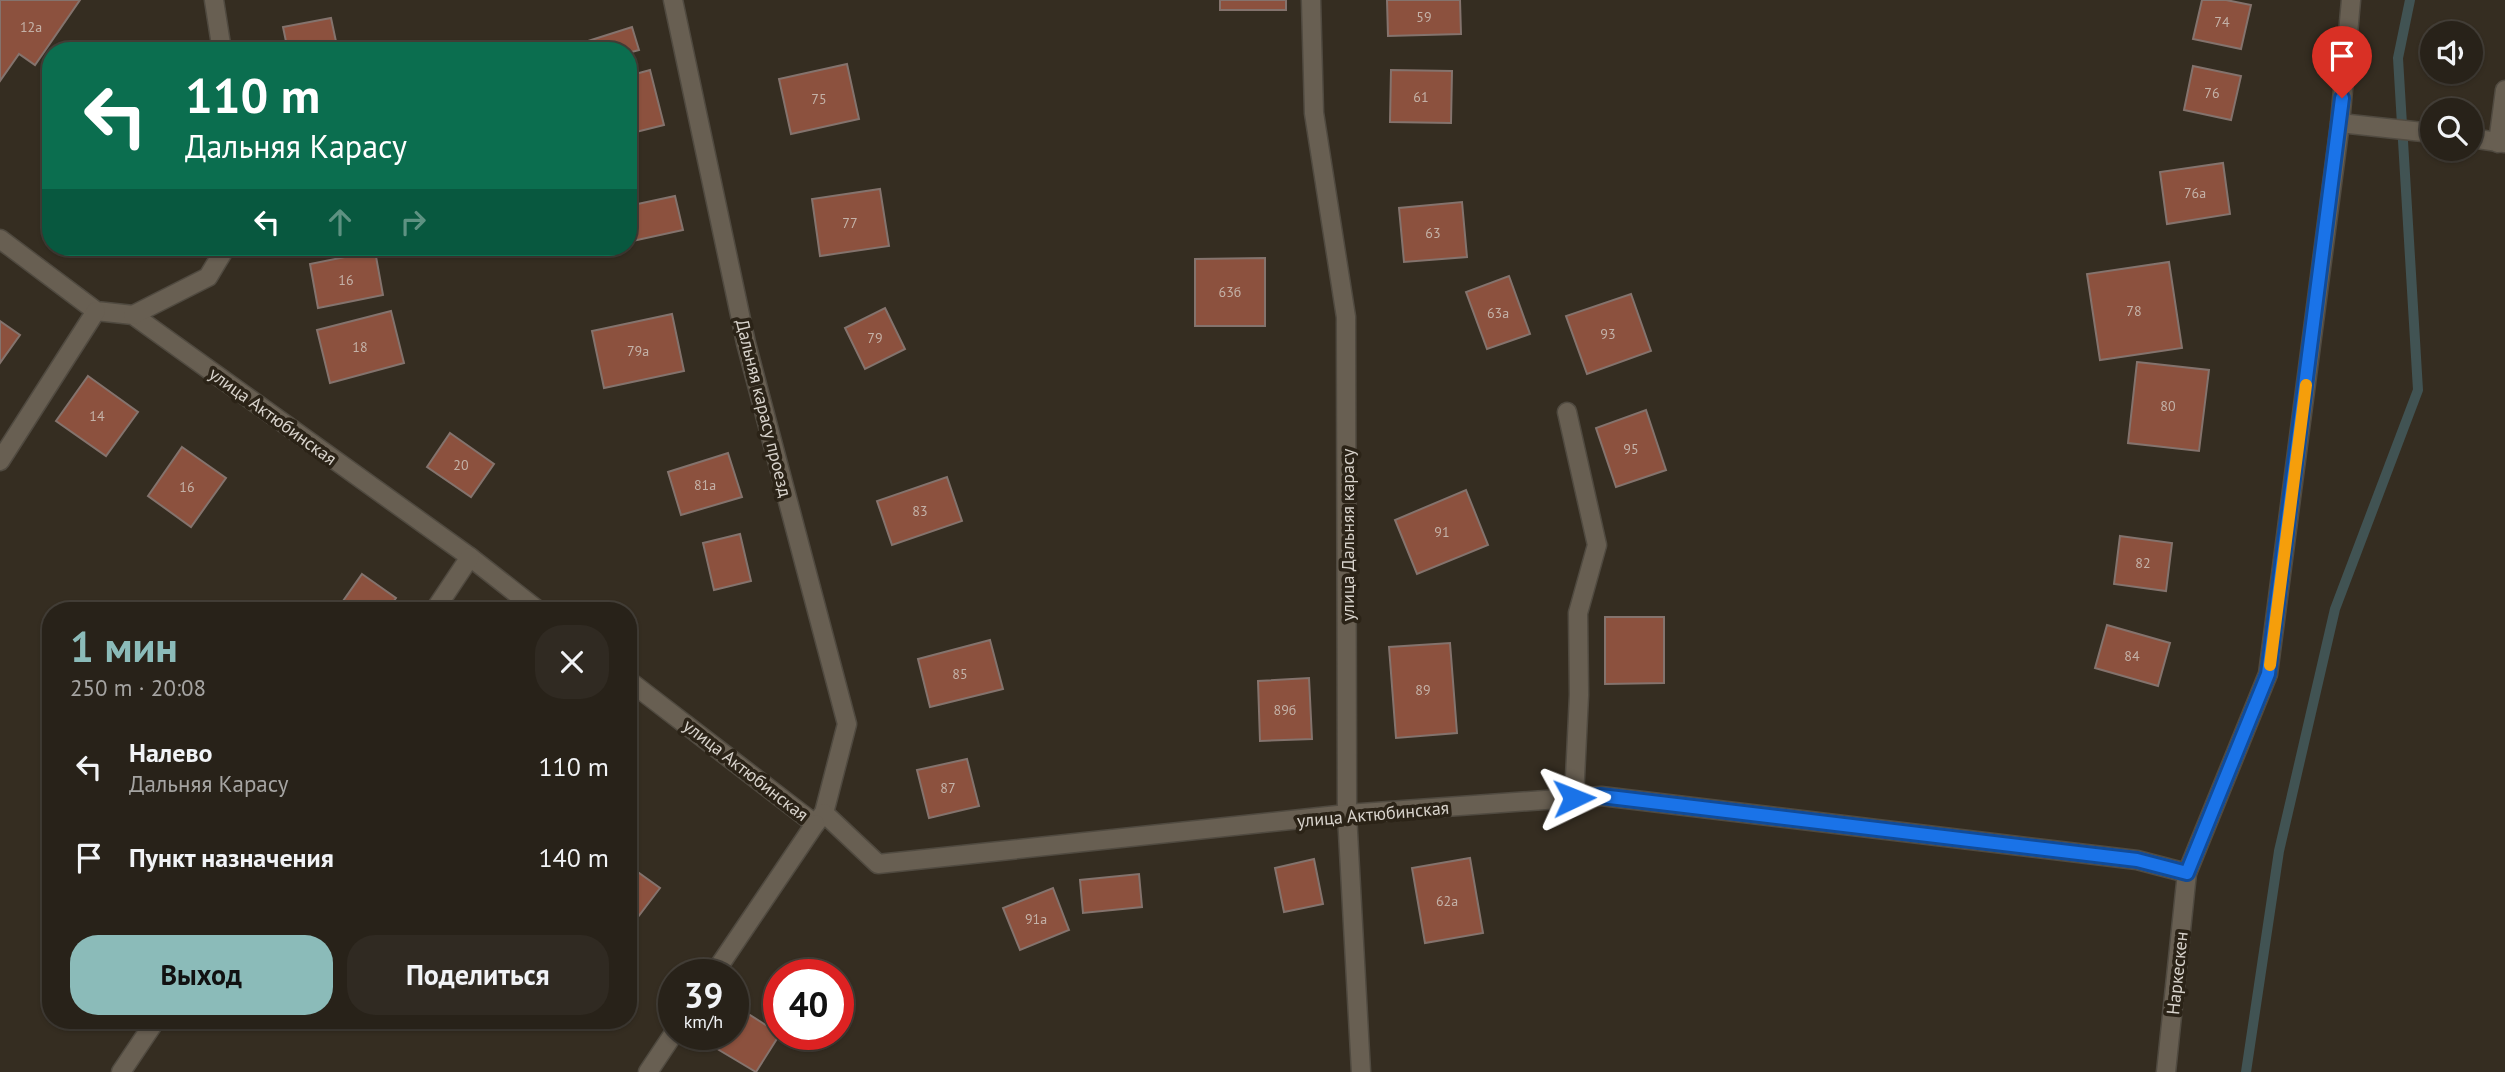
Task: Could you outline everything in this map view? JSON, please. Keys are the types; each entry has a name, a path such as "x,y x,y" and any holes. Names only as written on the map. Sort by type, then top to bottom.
{"street":[{"path":"214,0 221,42"},
{"name":"Дальняя карасу проезд","path":"673,0 746,343 846,724 820,818 724,959"},
{"name":"улица Дальняя карасу","path":"1311,0 1314,113 1346,317 1347,814 1361,1072"},
{"name":"Наркескен","path":"2166,1072 2187,873 2268,674 2340,123 2350,0"},
{"path":"2483,140 2502,143 2505,90"},
{"path":"2340,123 2420,132"},
{"path":"0,239 96,311 0,461"},
{"path":"133,315 208,277 221,256"},
{"name":"улица Актюбинская","path":"96,311 133,315 470,557 528,602"},
{"path":"1567,412 1597,545 1578,613 1579,695 1574,798"},
{"path":"440,602 470,557"},
{"name":"улица Актюбинская","path":"637,686 820,818 878,864 1347,814 1601,796 2137,860 2187,873"},
{"path":"121,1072 150,1029"},
{"path":"648,1072 663,1050"}],"building":[{"path":"0,0 80,0 51,42 42,42 42,55 35,65 19,54 0,81"},
{"path":"1220,0 1286,0 1286,10 1220,10"},
{"path":"1387,0 1460,0 1461,34 1388,36"},
{"path":"2202,0 2226,0 2251,5 2241,49 2193,39"},
{"path":"331,18 336,42 286,42 283,27"},
{"path":"632,27 637,42 585,42"},
{"path":"847,64 859,119 791,134 779,79"},
{"path":"2193,66 2241,76 2231,120 2184,110"},
{"path":"650,70 664,125 637,132 637,74"},
{"path":"1391,70 1452,71 1451,123 1390,122"},
{"path":"2223,163 2230,214 2167,224 2160,172"},
{"path":"880,189 889,246 820,256 812,199"},
{"path":"675,196 683,230 637,240 637,204"},
{"path":"1462,202 1467,257 1404,262 1399,208"},
{"path":"350,256 376,256 383,295 318,308 310,264"},
{"path":"1265,258 1265,326 1195,326 1195,259"},
{"path":"2169,262 2182,348 2100,360 2087,274"},
{"path":"1509,276 1530,334 1487,349 1466,292"},
{"path":"1631,294 1651,351 1587,374 1566,316"},
{"path":"885,308 905,349 865,369 845,328"},
{"path":"391,311 404,363 330,383 317,330"},
{"path":"672,314 684,371 604,388 592,331"},
{"path":"0,321 20,335 0,363"},
{"path":"2137,362 2209,370 2199,451 2128,443"},
{"path":"88,376 138,412 106,456 56,421"},
{"path":"1646,410 1666,470 1616,487 1596,428"},
{"path":"450,433 494,464 471,497 427,467"},
{"path":"182,447 226,478 191,527 148,496"},
{"path":"728,453 742,497 681,515 668,472"},
{"path":"947,477 962,521 892,545 877,501"},
{"path":"1466,490 1488,545 1417,574 1395,520"},
{"path":"740,534 751,581 714,590 703,543"},
{"path":"2120,536 2172,543 2166,591 2114,584"},
{"path":"362,574 396,598 393,602 342,602"},
{"path":"1605,617 1664,617 1664,683 1605,684"},
{"path":"2107,625 2170,643 2158,686 2095,668"},
{"path":"990,640 1003,689 930,707 918,659"},
{"path":"1450,643 1457,733 1396,738 1389,647"},
{"path":"1309,678 1312,739 1260,741 1258,681"},
{"path":"967,759 979,806 929,818 917,770"},
{"path":"1470,858 1483,933 1425,943 1412,868"},
{"path":"1314,859 1323,904 1284,912 1275,868"},
{"path":"637,871 660,888 637,918"},
{"path":"1139,874 1142,907 1083,913 1080,880"},
{"path":"1053,888 1069,930 1020,950 1003,908"},
{"path":"749,1014 763,1023 763,1050 770,1050 756,1072 719,1050 749,1050"}],"waterway":[{"path":"2246,1072 2279,851 2335,609 2418,390 2398,58 2410,0"}],"slow traffic":[{"path":"2270,665 2306,385"}],"route":[{"path":"1574,798 1601,796 2137,860 2187,873 2268,674 2342,98"}]}
